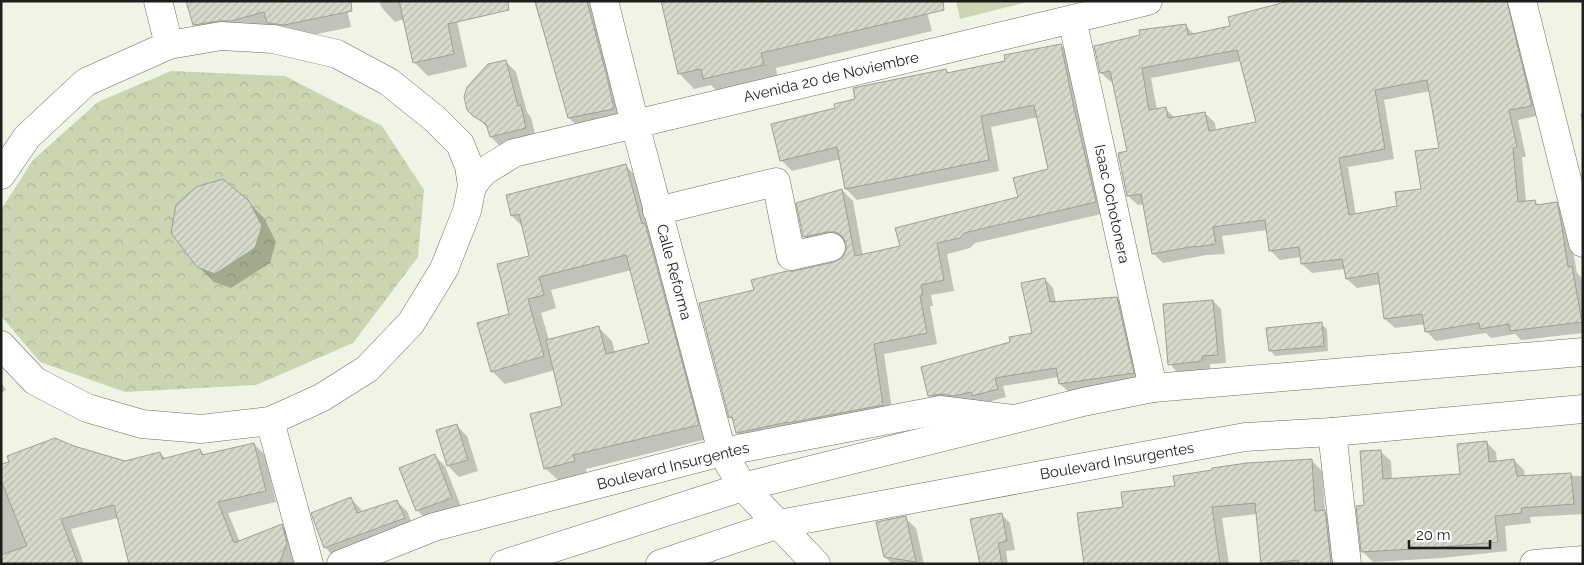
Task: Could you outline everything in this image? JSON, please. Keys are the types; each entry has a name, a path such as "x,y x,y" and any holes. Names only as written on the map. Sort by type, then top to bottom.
{"street":[{"path":"158,1 169,45"},
{"name":"Calle Reforma","path":"604,1 722,452 743,487 816,564"},
{"name":"Avenida 20 de Noviembre","path":"472,186 483,172 514,154 1148,1"},
{"path":"1522,1 1583,243"},
{"name":"Isaac Ochotonera","path":"1072,19 1152,388"},
{"path":"1,175 27,138 86,82 169,45 221,36 273,39 337,54 389,82 435,119 460,144 469,166 472,186 467,211 444,269 411,323 367,369 321,398 270,421 201,429 142,424 88,408 35,381 1,345"},
{"name":"Avenida 20 de Noviembre","path":"460,144 477,149 514,154"},
{"path":"658,211 776,182 791,256 831,247"},
{"name":"Boulevard Insurgentes","path":"504,564 743,487 1083,402 1152,388 1583,352"},
{"name":"Boulevard Insurgentes","path":"341,564 434,527 722,452 940,410 1014,419"},
{"name":"Boulevard Insurgentes","path":"660,564 779,524 1245,438 1583,410"},
{"path":"270,421 309,564"},
{"path":"1332,432 1347,564"},
{"path":"1534,564 1583,560"}],"green space":[{"path":"956,1 1031,1 960,19"},
{"path":"171,71 285,76 382,126 424,190 418,257 353,343 256,385 125,392 40,362 1,316 1,210 33,160 98,102"}],"building":[{"path":"186,1 351,1 352,11 284,25 267,23 264,12 231,21 193,25"},
{"path":"399,1 508,1 509,10 448,24 454,54 413,63"},
{"path":"535,1 587,1 614,109 568,118"},
{"path":"661,1 943,1 944,10 761,53 764,65 703,79 701,69 678,74"},
{"path":"1289,1 1507,1 1532,106 1509,110 1517,147 1513,148 1518,202 1535,200 1536,205 1557,202 1568,267 1572,266 1582,322 1510,331 1509,324 1480,329 1479,323 1425,332 1422,314 1384,319 1378,273 1346,279 1342,259 1301,264 1299,247 1269,251 1265,220 1213,227 1216,244 1152,254 1141,194 1127,196 1118,153 1127,151 1110,71 1100,73 1094,46 1140,35 1139,30 1186,24 1188,35 1230,26 1228,17","holes":["1237,50 1256,122 1209,131 1205,112 1168,118 1166,107 1149,110 1142,68","1427,80 1439,148 1415,151 1421,189 1395,192 1397,206 1349,215 1339,158 1385,149 1375,90"]},
{"path":"1061,44 1096,202 964,233 960,238 937,243 944,280 921,285 923,295 920,296 927,333 874,344 883,405 736,433 732,417 729,418 699,303 754,290 751,280 834,262 842,258 846,251 846,243 842,236 836,232 803,237 796,203 842,189 855,256 900,246 895,228 1018,197 1013,178 1048,169 1034,105 981,116 989,160 845,189 837,147 780,161 771,124 835,108 834,104 855,99 853,88 946,69 947,73 1005,61 1004,55"},
{"path":"506,60 518,106 521,105 526,128 490,137 486,124 467,110 464,97 467,87 488,64"},
{"path":"626,164 642,224 645,223 699,425 573,455 575,461 544,469 530,414 562,406 546,340 599,326 606,354 649,343 626,255 539,277 544,295 528,299 544,356 491,372 477,323 509,314 497,264 529,256 519,214 511,216 506,195"},
{"path":"223,179 249,201 262,226 255,248 215,274 197,267 171,233 176,205 196,187"},
{"path":"1045,278 1050,302 1117,297 1134,373 1059,384 1056,368 995,378 998,389 972,396 971,392 954,396 942,394 928,396 921,367 1010,342 1009,337 1032,333 1021,283"},
{"path":"1213,300 1218,355 1202,356 1203,361 1168,365 1163,304"},
{"path":"1322,322 1324,346 1269,351 1266,328"},
{"path":"457,424 468,460 447,466 436,430"},
{"path":"55,438 74,446 125,461 160,452 162,459 200,449 202,455 254,443 266,491 218,502 234,543 282,524 287,543 279,564 129,564 114,505 61,519 78,564 1,564 1,555 27,546 1,480 1,464 9,462 7,456"},
{"path":"1487,441 1489,462 1514,459 1517,476 1571,473 1574,504 1521,508 1522,513 1495,516 1498,542 1361,552 1356,506 1364,505 1360,451 1381,450 1383,479 1460,474 1457,444"},
{"path":"435,454 452,498 416,511 399,468"},
{"path":"1312,459 1315,511 1325,510 1331,564 1298,564 1298,560 1261,564 1255,503 1212,507 1220,564 1084,564 1077,513 1123,507 1121,492 1175,486 1173,476 1212,470 1212,468 1247,463"},
{"path":"351,497 357,513 397,500 405,518 324,548 311,513"},
{"path":"1002,513 1007,541 998,543 1002,564 980,564 970,519"},
{"path":"906,516 916,562 884,557 876,522"}]}
